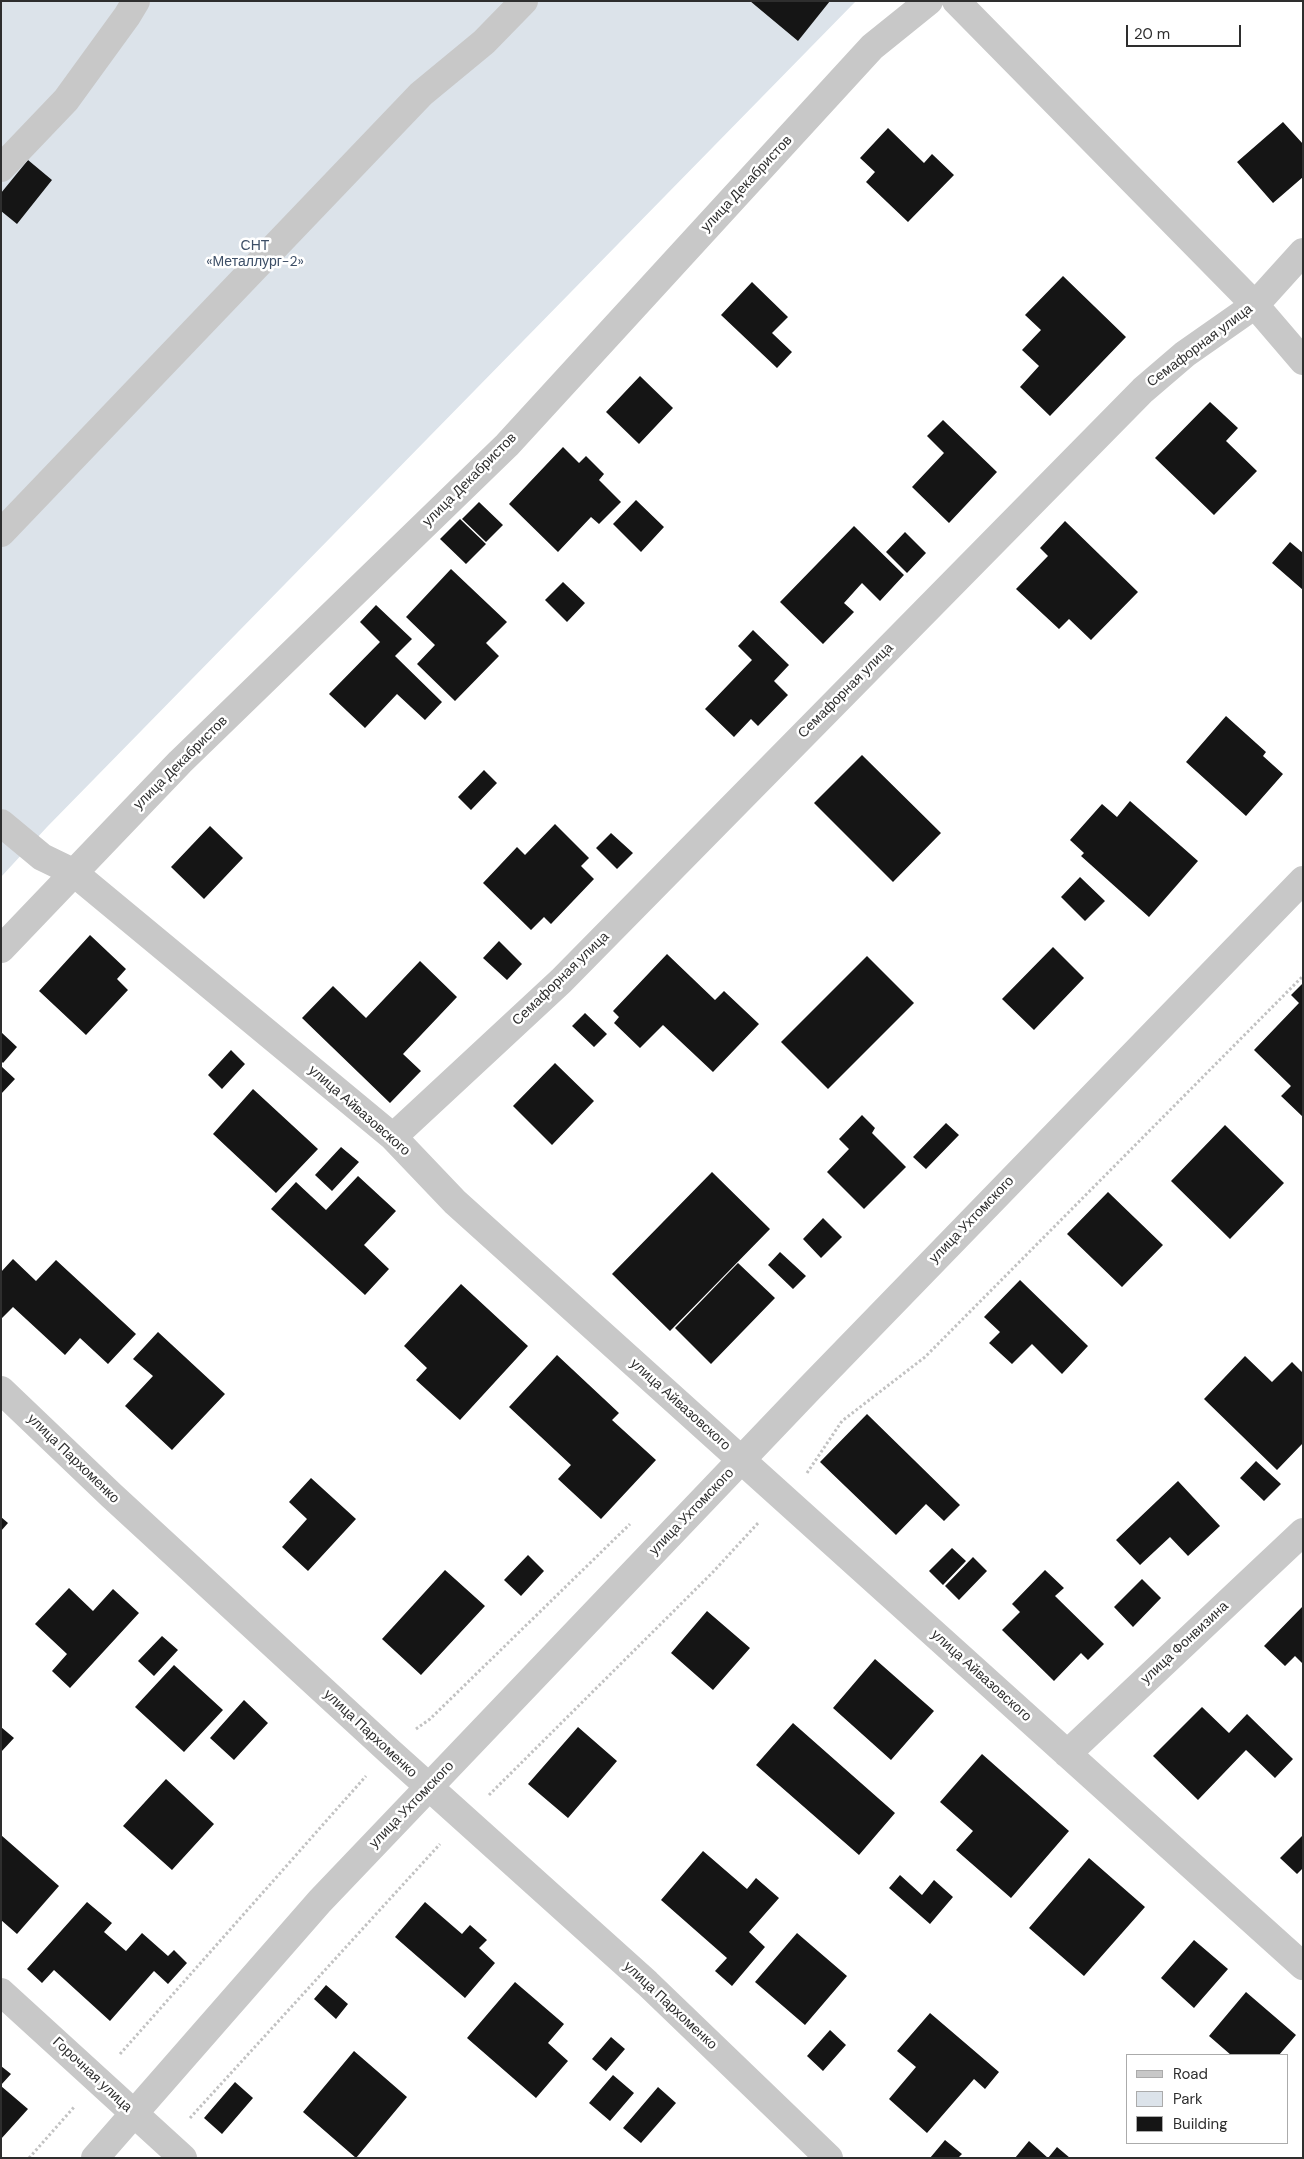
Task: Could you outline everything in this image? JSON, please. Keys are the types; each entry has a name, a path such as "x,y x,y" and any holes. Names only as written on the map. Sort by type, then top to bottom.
{"street":[{"path":"1,168 66,100 136,1"},
{"path":"1,533 421,94 484,42 524,1"},
{"name":"улица Декабристов","path":"1,949 180,762 507,445 872,47 929,1"},
{"path":"956,1 1255,305 1303,361"},
{"name":"Семафорная улица","path":"394,1137 561,981 1143,390 1185,354 1255,305 1303,252"},
{"name":"улица Айвазовского","path":"1,823 42,857 73,872 394,1137 455,1202 1303,1966"},
{"name":"улица Ухтомского","path":"95,2158 320,1901 742,1460 1303,880"},
{"name":"улица Пархоменко","path":"1,1390 118,1502 388,1751 648,1983 829,2158"},
{"name":"улица Фонвизина","path":"1067,1754 1303,1532"},
{"name":"Горочная улица","path":"1,1992 175,2151"}],"path":[{"path":"175,2151 427,1857 713,1572 809,1471 842,1422 925,1357 1303,976"},
{"path":"29,2158 388,1751 430,1719 632,1522"}],"green space":[{"name":"СНТ «Металлург-2»","path":"1,1 856,1 47,827 1,877"}],"building":[{"path":"750,1 830,1 798,41"},
{"path":"1283,122 1303,144 1303,177 1273,203 1237,162"},
{"path":"888,128 924,163 932,154 954,175 908,222 866,182 875,172 860,158"},
{"path":"28,160 52,180 17,224 1,211 1,193"},
{"path":"1063,276 1126,337 1050,416 1020,387 1039,366 1022,350 1041,330 1025,315"},
{"path":"752,282 788,317 772,333 792,352 777,368 721,315"},
{"path":"640,376 673,408 639,444 606,412"},
{"path":"1210,402 1238,428 1226,441 1257,471 1214,515 1155,458"},
{"path":"943,420 997,472 949,523 912,487 944,453 927,436"},
{"path":"563,447 579,463 586,456 604,474 599,480 621,502 599,524 591,517 558,552 509,504"},
{"path":"636,500 664,527 641,552 613,524"},
{"path":"479,502 503,525 486,542 462,519"},
{"path":"460,519 486,544 466,564 440,539"},
{"path":"1065,521 1138,592 1091,640 1069,619 1059,629 1016,589 1048,556 1040,548"},
{"path":"854,526 904,575 880,601 862,583 844,603 854,612 823,644 780,602"},
{"path":"905,532 926,553 907,573 886,552"},
{"path":"1290,542 1303,553 1303,590 1272,563"},
{"path":"451,569 507,622 486,643 499,656 455,701 417,664 435,645 406,617"},
{"path":"563,582 585,603 567,622 545,600"},
{"path":"376,605 412,639 395,656 442,702 425,720 397,694 365,728 329,694 380,642 360,622"},
{"path":"753,630 789,665 774,681 788,695 758,726 751,719 734,737 705,709 752,660 738,646"},
{"path":"1226,716 1266,752 1263,756 1283,774 1246,816 1186,762"},
{"path":"862,755 941,833 893,882 814,803"},
{"path":"484,770 497,783 471,810 458,797"},
{"path":"1130,801 1198,861 1149,917 1081,856 1084,853 1070,840 1102,804 1117,817"},
{"path":"555,824 589,858 581,866 594,879 551,924 544,917 531,930 483,883 517,847 525,855"},
{"path":"210,826 243,858 204,899 171,867"},
{"path":"611,833 633,853 617,869 596,848"},
{"path":"1080,877 1105,901 1085,921 1061,897"},
{"path":"90,935 126,969 117,979 128,990 86,1035 39,991"},
{"path":"499,941 522,964 507,980 483,958"},
{"path":"1053,947 1084,978 1034,1030 1002,999"},
{"path":"667,954 715,1000 724,991 759,1024 713,1072 663,1025 640,1048 614,1023 619,1017 613,1011"},
{"path":"867,956 914,1003 828,1089 781,1042"},
{"path":"420,961 457,997 403,1054 421,1071 390,1103 302,1018 333,986 366,1018"},
{"path":"1303,983 1303,1117 1281,1096 1291,1086 1254,1050 1299,1003 1291,995"},
{"path":"585,1013 607,1034 594,1047 572,1026"},
{"path":"1,1032 17,1047 3,1063 1,1061"},
{"path":"231,1050 245,1064 222,1089 208,1075"},
{"path":"555,1063 594,1101 552,1145 513,1106"},
{"path":"1,1066 15,1079 1,1094"},
{"path":"253,1089 318,1149 276,1193 213,1134"},
{"path":"862,1115 875,1128 872,1133 906,1167 864,1209 827,1172 849,1149 839,1139"},
{"path":"946,1123 959,1135 926,1169 913,1157"},
{"path":"1225,1125 1284,1183 1230,1239 1171,1181"},
{"path":"341,1147 359,1162 332,1191 315,1175"},
{"path":"712,1172 770,1229 670,1331 612,1274"},
{"path":"358,1176 396,1211 364,1245 389,1269 365,1295 271,1209 296,1182 326,1210"},
{"path":"1108,1192 1163,1245 1122,1287 1067,1234"},
{"path":"823,1218 842,1237 821,1258 803,1239"},
{"path":"780,1252 806,1276 793,1289 768,1265"},
{"path":"13,1259 36,1281 56,1260 136,1334 108,1364 80,1338 65,1355 13,1307 1,1319 1,1272"},
{"path":"738,1263 775,1298 711,1364 675,1328"},
{"path":"1020,1280 1088,1346 1062,1374 1032,1344 1012,1364 989,1343 1000,1332 984,1317"},
{"path":"461,1284 528,1346 460,1420 416,1380 427,1368 404,1346"},
{"path":"158,1332 225,1394 172,1450 125,1406 153,1376 133,1359"},
{"path":"557,1355 619,1413 612,1420 656,1460 601,1519 558,1479 571,1465 509,1407"},
{"path":"1245,1356 1272,1382 1292,1362 1303,1373 1303,1443 1277,1470 1204,1399"},
{"path":"867,1414 960,1505 944,1521 926,1504 896,1535 820,1462"},
{"path":"1256,1461 1281,1484 1264,1501 1240,1478"},
{"path":"311,1478 356,1519 308,1571 282,1547 307,1519 289,1502"},
{"path":"1178,1481 1220,1526 1188,1556 1170,1537 1140,1565 1116,1540"},
{"path":"1,1517 8,1523 1,1531"},
{"path":"952,1548 966,1561 943,1585 929,1571"},
{"path":"528,1555 544,1571 521,1596 504,1580"},
{"path":"973,1557 987,1571 959,1600 945,1586"},
{"path":"445,1570 485,1606 421,1675 382,1639"},
{"path":"1045,1570 1064,1588 1055,1596 1104,1644 1088,1660 1081,1653 1054,1681 1002,1630 1020,1612 1012,1604"},
{"path":"1142,1579 1161,1598 1133,1627 1114,1607"},
{"path":"69,1588 93,1611 113,1589 139,1613 70,1688 52,1671 67,1654 35,1624"},
{"path":"1303,1606 1303,1664 1295,1656 1285,1666 1264,1646"},
{"path":"707,1611 750,1648 713,1690 671,1653"},
{"path":"162,1636 178,1650 154,1676 138,1661"},
{"path":"875,1659 934,1711 891,1760 833,1708"},
{"path":"174,1665 223,1710 184,1752 135,1707"},
{"path":"244,1700 268,1723 234,1760 210,1738"},
{"path":"1202,1707 1229,1733 1247,1714 1293,1759 1275,1778 1246,1750 1198,1800 1153,1756"},
{"path":"793,1723 895,1813 859,1855 756,1765"},
{"path":"1,1727 14,1738 1,1752"},
{"path":"578,1727 617,1761 568,1818 528,1784"},
{"path":"982,1754 1069,1831 1011,1898 956,1850 973,1831 940,1802"},
{"path":"166,1779 214,1824 172,1870 123,1826"},
{"path":"1,1835 59,1886 17,1934 1,1920"},
{"path":"1303,1835 1303,1868 1297,1874 1280,1858"},
{"path":"703,1851 747,1889 756,1878 779,1898 749,1932 765,1947 732,1986 715,1971 727,1958 661,1900"},
{"path":"1089,1858 1145,1907 1084,1976 1029,1928"},
{"path":"900,1875 922,1895 934,1880 953,1897 930,1924 889,1888"},
{"path":"87,1902 112,1923 104,1932 126,1951 142,1933 168,1956 174,1950 187,1963 168,1984 154,1971 110,2021 54,1970 42,1983 27,1969"},
{"path":"425,1902 462,1934 470,1925 487,1940 479,1948 495,1963 465,1998 395,1937"},
{"path":"797,1933 847,1976 805,2025 755,1982"},
{"path":"1194,1940 1228,1969 1194,2008 1161,1978"},
{"path":"515,1982 564,2024 548,2043 568,2061 536,2098 467,2038"},
{"path":"326,1985 348,2004 336,2019 314,1999"},
{"path":"1246,1992 1296,2035 1280,2054 1230,2054 1209,2036"},
{"path":"930,2013 999,2072 985,2089 974,2079 927,2133 889,2099 916,2067 897,2051"},
{"path":"830,2030 846,2045 823,2071 807,2056"},
{"path":"611,2037 625,2049 606,2071 592,2059"},
{"path":"354,2051 407,2097 356,2158 303,2112"},
{"path":"1,2066 11,2074 1,2085"},
{"path":"613,2075 634,2093 610,2121 589,2103"},
{"path":"235,2082 253,2098 222,2134 204,2118"},
{"path":"1,2086 28,2109 1,2139"},
{"path":"658,2087 676,2103 641,2143 623,2128"},
{"path":"945,2140 962,2154 958,2158 930,2158"},
{"path":"1029,2141 1048,2158 1015,2158"},
{"path":"1057,2147 1070,2158 1048,2158"}]}
